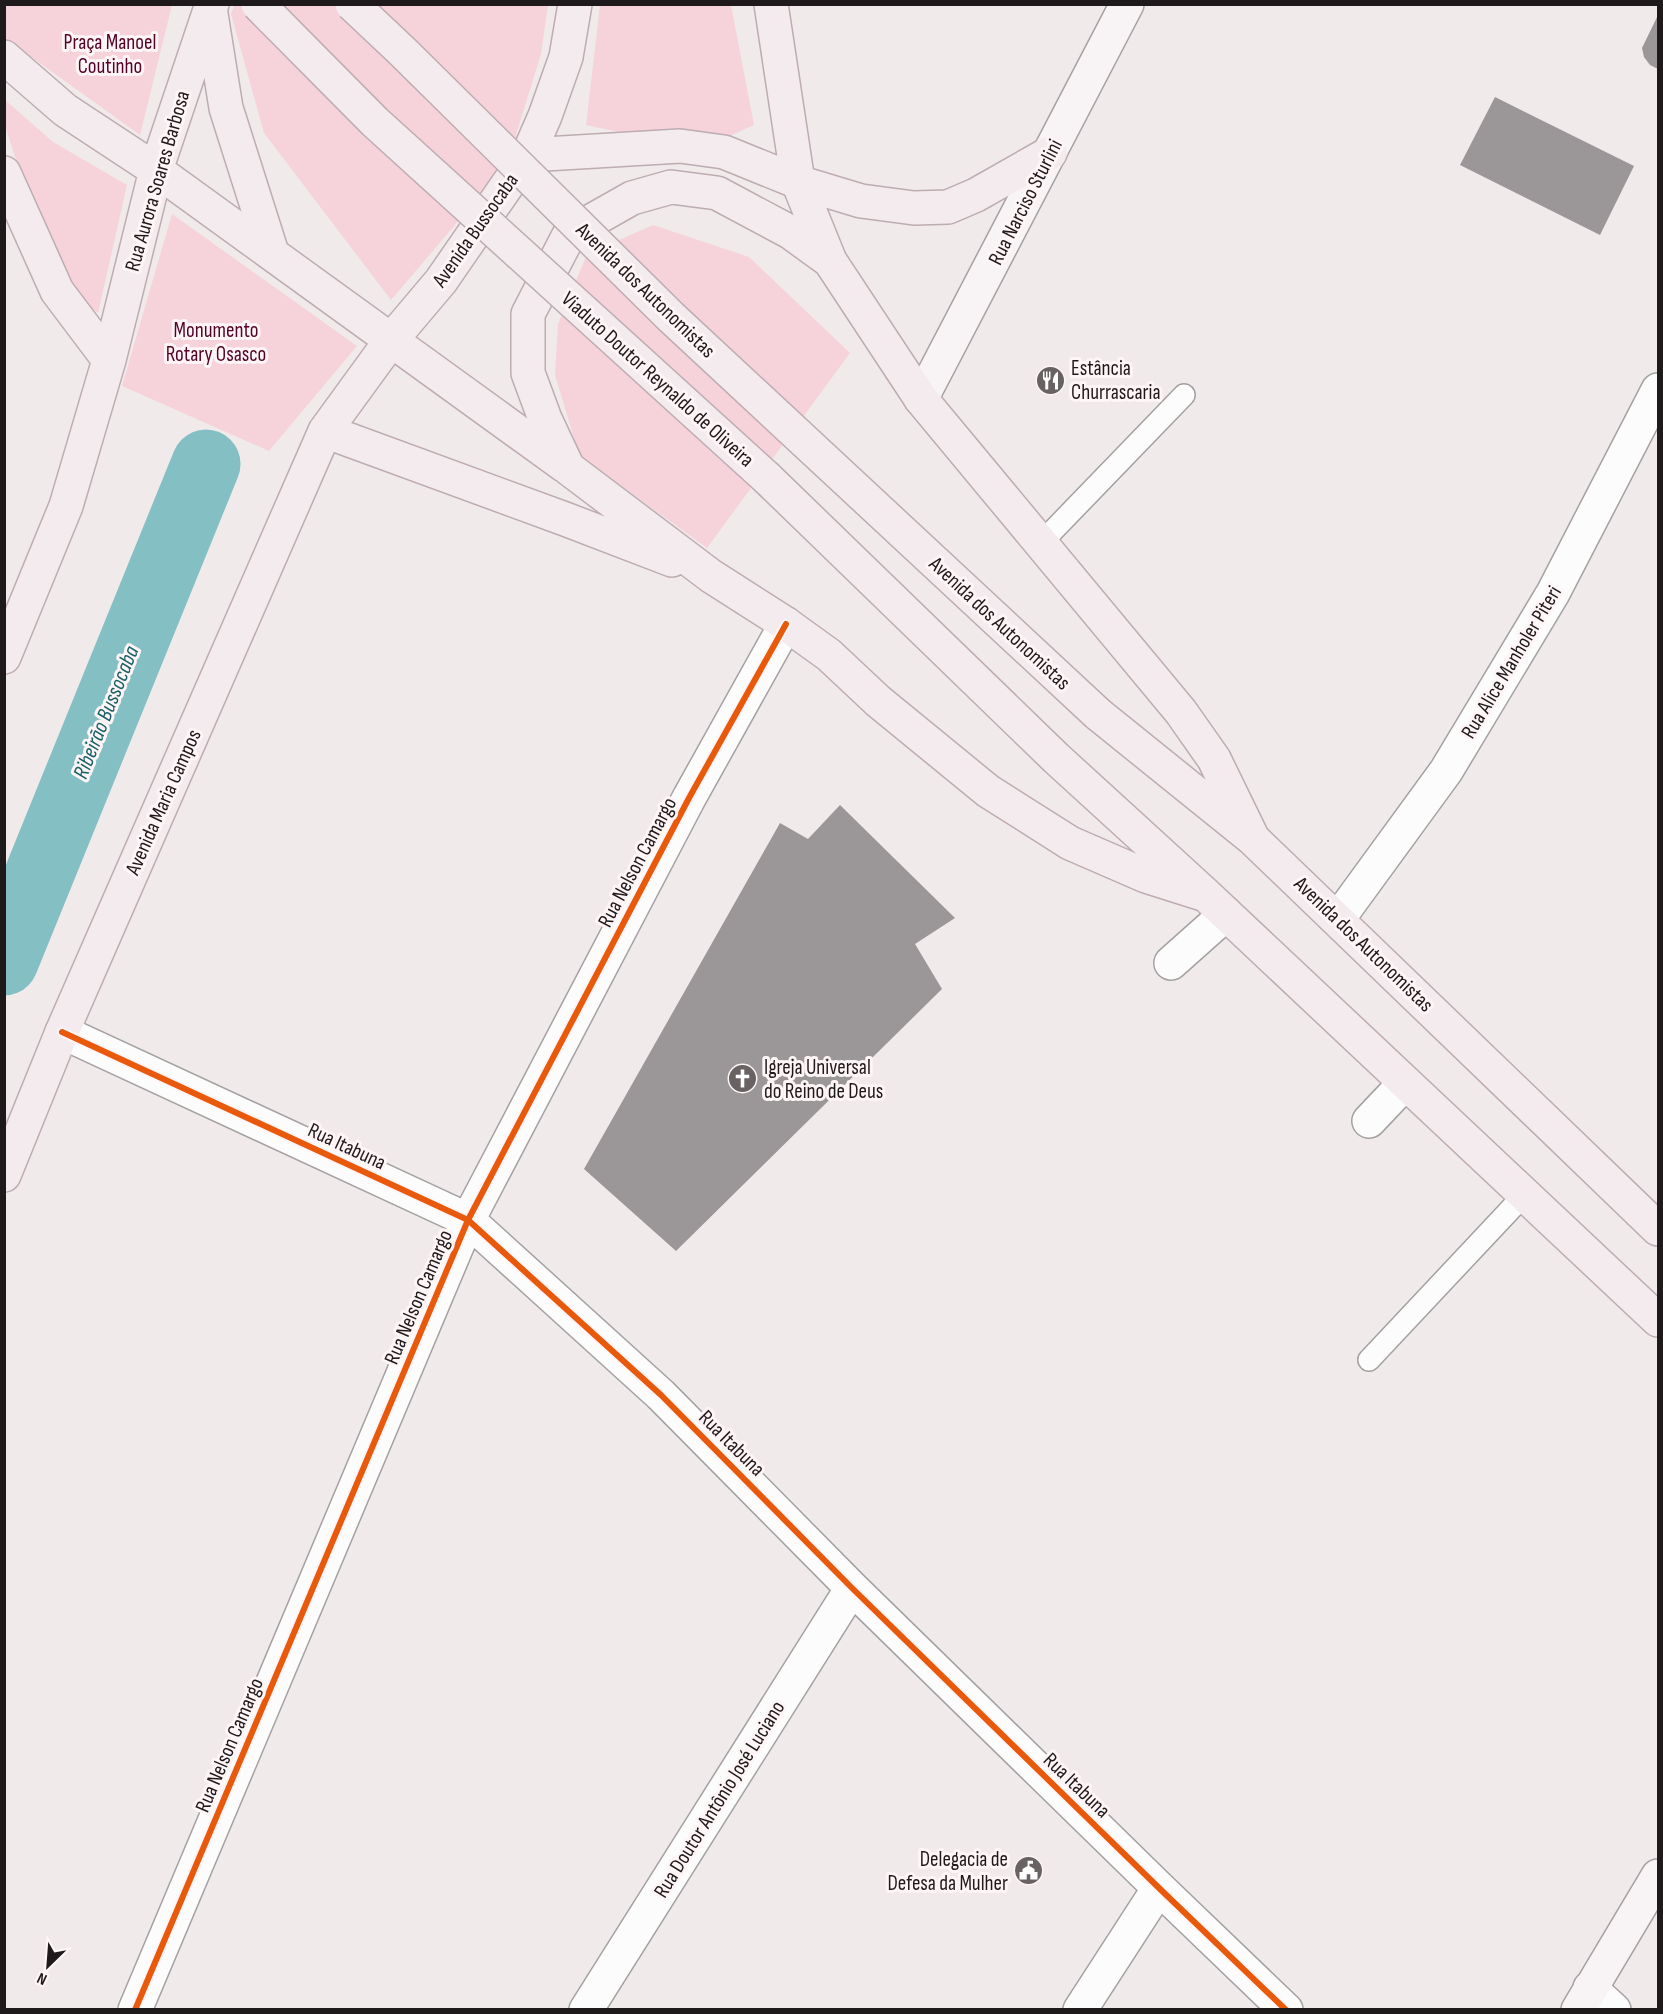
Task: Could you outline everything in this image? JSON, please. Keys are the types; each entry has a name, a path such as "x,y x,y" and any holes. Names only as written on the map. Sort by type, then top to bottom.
{"main road":[{"name":"Viaduto Doutor Reynaldo de Oliveira","path":"258,4 375,122 766,478 1056,758 1216,905"},
{"name":"Avenida dos Autonomistas","path":"352,4 404,52 671,317 1098,714 1253,839 1659,1229"},
{"name":"Avenida Bussocaba","path":"325,431 392,339 441,281 528,155 566,57 575,4"},
{"path":"771,4 798,182 830,261 921,399 1181,712 1215,759 1253,839"},
{"name":"Rua Narciso Sturlini","path":"921,399 1127,4"},
{"path":"211,7 226,108 272,253"},
{"name":"Rua Aurora Soares Barbosa","path":"4,657 66,506 109,360 156,170 211,7"},
{"path":"4,57 65,110 156,170 392,339 711,576 786,624 829,655 878,701 997,797 1070,843 1216,905 1659,1320"},
{"path":"528,155 680,147 724,152 798,182 861,201 914,208 948,207 976,195 1050,153"},
{"path":"4,173 57,291 109,360"},
{"path":"568,468 545,419 528,373 528,314 570,233 632,198 672,186 717,193 790,232 830,261"},
{"path":"325,431 565,519 711,576"},
{"name":"Avenida Maria Campos","path":"4,1175 62,1032 325,431"},
{"path":"1584,1999 1659,1876"}],"street":[{"name":"Rua Alice Manholer Piteri","path":"1338,919 1446,771 1553,593 1659,390"},
{"name":"Rua Nelson Camargo","path":"135,2010 468,1220 689,798 786,624"},
{"path":"1171,963 1216,905"},
{"name":"Rua Itabuna","path":"62,1032 468,1220 661,1395 852,1588 1286,2010"},
{"path":"1369,1122 1406,1083"},
{"name":"Rua Doutor Antônio José Luciano","path":"586,2010 852,1588"},
{"path":"1080,2010 1159,1888"},
{"path":"1584,1999 1614,2010"}],"lane":[{"path":"1041,543 1184,395"},
{"path":"1369,1360 1524,1194"}],"green space":[{"path":"235,4 548,5 541,54 507,164 391,300 264,133 231,14"},
{"name":"Praça Manoel Coutinho","path":"5,5 172,5 140,135 5,38"},
{"path":"600,5 731,5 754,125 723,139 638,136 586,125"},
{"path":"4,99 53,142 127,185 98,313 71,293 35,218 5,126"},
{"name":"Monumento Rotary Osasco","path":"172,214 357,346 269,451 122,386"},
{"path":"653,225 749,257 850,353 707,548 579,455 555,375 558,324 587,254"}],"building":[{"path":"1658,15 1658,69 1650,65 1644,57 1642,48"},
{"path":"1495,97 1634,166 1600,235 1460,165"},
{"name":"Igreja Universal do Reino de Deus","path":"840,805 955,918 915,944 942,989 676,1251 584,1169 780,823 808,839"}],"waterway":[{"name":"Ribeirão Bussocaba","path":"4,961 206,464"}],"cycle path":[{"path":"135,2010 468,1220 689,798 786,624"},
{"path":"62,1032 468,1220 661,1395 852,1588 1286,2010"}],"place":[{"name":"Estância Churrascaria","path":"1050,380"},
{"name":"Igreja Universal do Reino de Deus","path":"743,1079"},
{"name":"Delegacia de Defesa da Mulher","path":"1029,1871"}]}
